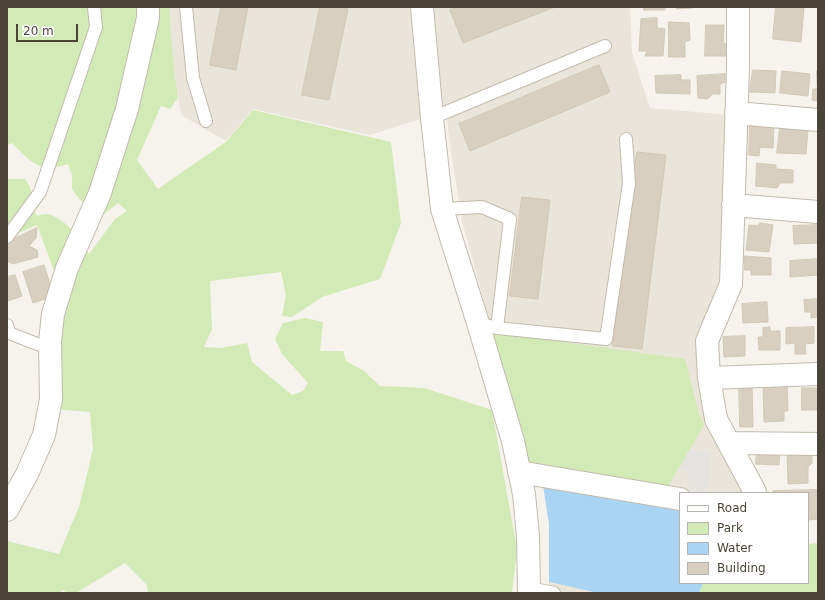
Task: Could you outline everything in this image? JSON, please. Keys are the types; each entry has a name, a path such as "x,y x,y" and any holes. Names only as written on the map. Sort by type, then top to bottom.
{"street":[{"path":"7,510 27,474 44,435 51,399 50,349 53,314 67,268 100,193 127,109 148,18 148,7"},
{"path":"738,7 730,284 707,340 709,378 716,419 755,492"},
{"path":"424,8 432,118 442,209 487,325 524,494 528,536 529,590"},
{"path":"736,113 818,120"},
{"path":"733,206 818,212"},
{"path":"709,378 818,374"},
{"path":"730,443 818,444"},
{"path":"519,472 679,500"}],"lane":[{"path":"7,237 40,192 96,27 94,7"},
{"path":"186,7 193,78 206,121"},
{"path":"432,118 605,46"},
{"path":"442,209 482,207 510,219 487,325 606,339 628,183 626,139"},
{"path":"7,325 9,333 50,349"},
{"path":"529,590 554,593"}],"shaded area":[{"path":"164,7 630,7 632,53 650,108 731,115 722,283 700,338 748,492 679,492 528,463 462,221 446,111 370,135 253,109 226,141 181,115"},
{"path":"689,451 710,451 710,481 706,492 687,492 689,481 687,471 678,470"},
{"path":"549,582 598,593 549,593"}],"green space":[{"path":"7,7 169,7 173,61 178,98 170,109 161,106 137,160 158,189 227,141 253,110 391,142 401,223 380,279 322,297 292,317 282,316 286,295 281,272 210,281 212,329 204,347 221,348 247,343 252,362 292,395 303,391 308,383 282,354 275,339 283,323 305,318 323,322 320,351 343,351 346,361 364,371 380,386 424,388 492,410 517,549 512,593 148,593 147,585 125,563 76,593 69,593 62,590 60,593 8,593 7,541 59,554 79,507 93,449 90,412 53,409 59,284 37,225 7,238 7,179 25,179 30,187 37,216 46,214 59,219 77,235 89,254 115,219 127,211 118,203 103,215 97,214 80,200 72,189 72,175 68,164 50,168 43,167 31,161 12,143 7,145"},
{"path":"492,332 685,359 699,414 704,425 666,490 528,463"},
{"path":"818,543 818,593 699,593 703,584 809,584 809,544"}],"water":[{"path":"543,485 679,509 679,584 703,584 699,593 598,593 549,582 549,524"}],"building":[{"path":"221,7 248,7 236,70 210,65"},
{"path":"320,7 338,7 348,9 329,100 302,95"},
{"path":"457,7 555,7 463,43 450,10"},
{"path":"644,7 665,7 665,10 644,10"},
{"path":"677,7 692,7 692,8 677,9"},
{"path":"776,7 804,7 801,42 773,39"},
{"path":"657,18 657,28 665,29 663,56 645,56 647,51 639,51 641,19"},
{"path":"669,22 689,23 690,40 685,42 685,57 669,57"},
{"path":"706,25 724,25 723,44 731,43 731,56 705,56"},
{"path":"599,65 610,92 470,151 459,124"},
{"path":"753,70 776,71 775,93 750,92"},
{"path":"782,71 810,74 808,96 780,93"},
{"path":"817,71 818,101 812,100 813,89 817,89"},
{"path":"725,74 725,82 720,84 720,94 712,94 708,99 698,98 697,76"},
{"path":"681,75 681,80 690,80 690,94 656,93 655,76"},
{"path":"750,123 774,125 773,148 760,147 759,156 749,155"},
{"path":"780,128 808,130 806,154 777,153"},
{"path":"637,152 666,155 642,349 613,346"},
{"path":"757,163 776,165 776,169 793,170 793,183 780,183 777,188 756,186"},
{"path":"522,197 550,200 538,299 510,296"},
{"path":"760,223 773,225 769,252 746,250 749,225 758,226"},
{"path":"818,225 818,243 794,244 793,226"},
{"path":"37,228 36,238 29,246 37,250 38,257 13,264 7,261 7,242"},
{"path":"745,256 771,258 771,275 751,275 751,270 745,270"},
{"path":"818,259 818,275 790,277 790,261"},
{"path":"44,265 54,296 33,303 23,272"},
{"path":"15,275 22,296 8,301 7,277"},
{"path":"818,299 818,317 811,318 811,312 805,312 804,300"},
{"path":"767,302 768,322 743,323 742,304"},
{"path":"770,327 770,331 780,331 780,350 759,350 758,337 763,337 763,328"},
{"path":"814,327 814,343 805,344 806,354 795,354 795,343 786,344 786,328"},
{"path":"745,336 745,356 724,357 723,337"},
{"path":"739,383 752,383 753,427 740,427"},
{"path":"787,386 788,411 784,411 784,421 764,422 763,387"},
{"path":"802,388 818,388 818,410 802,410"},
{"path":"757,448 780,449 779,465 756,464"},
{"path":"812,452 812,463 808,467 808,483 788,484 787,453"},
{"path":"818,490 818,519 809,520 809,492 773,491"}]}
